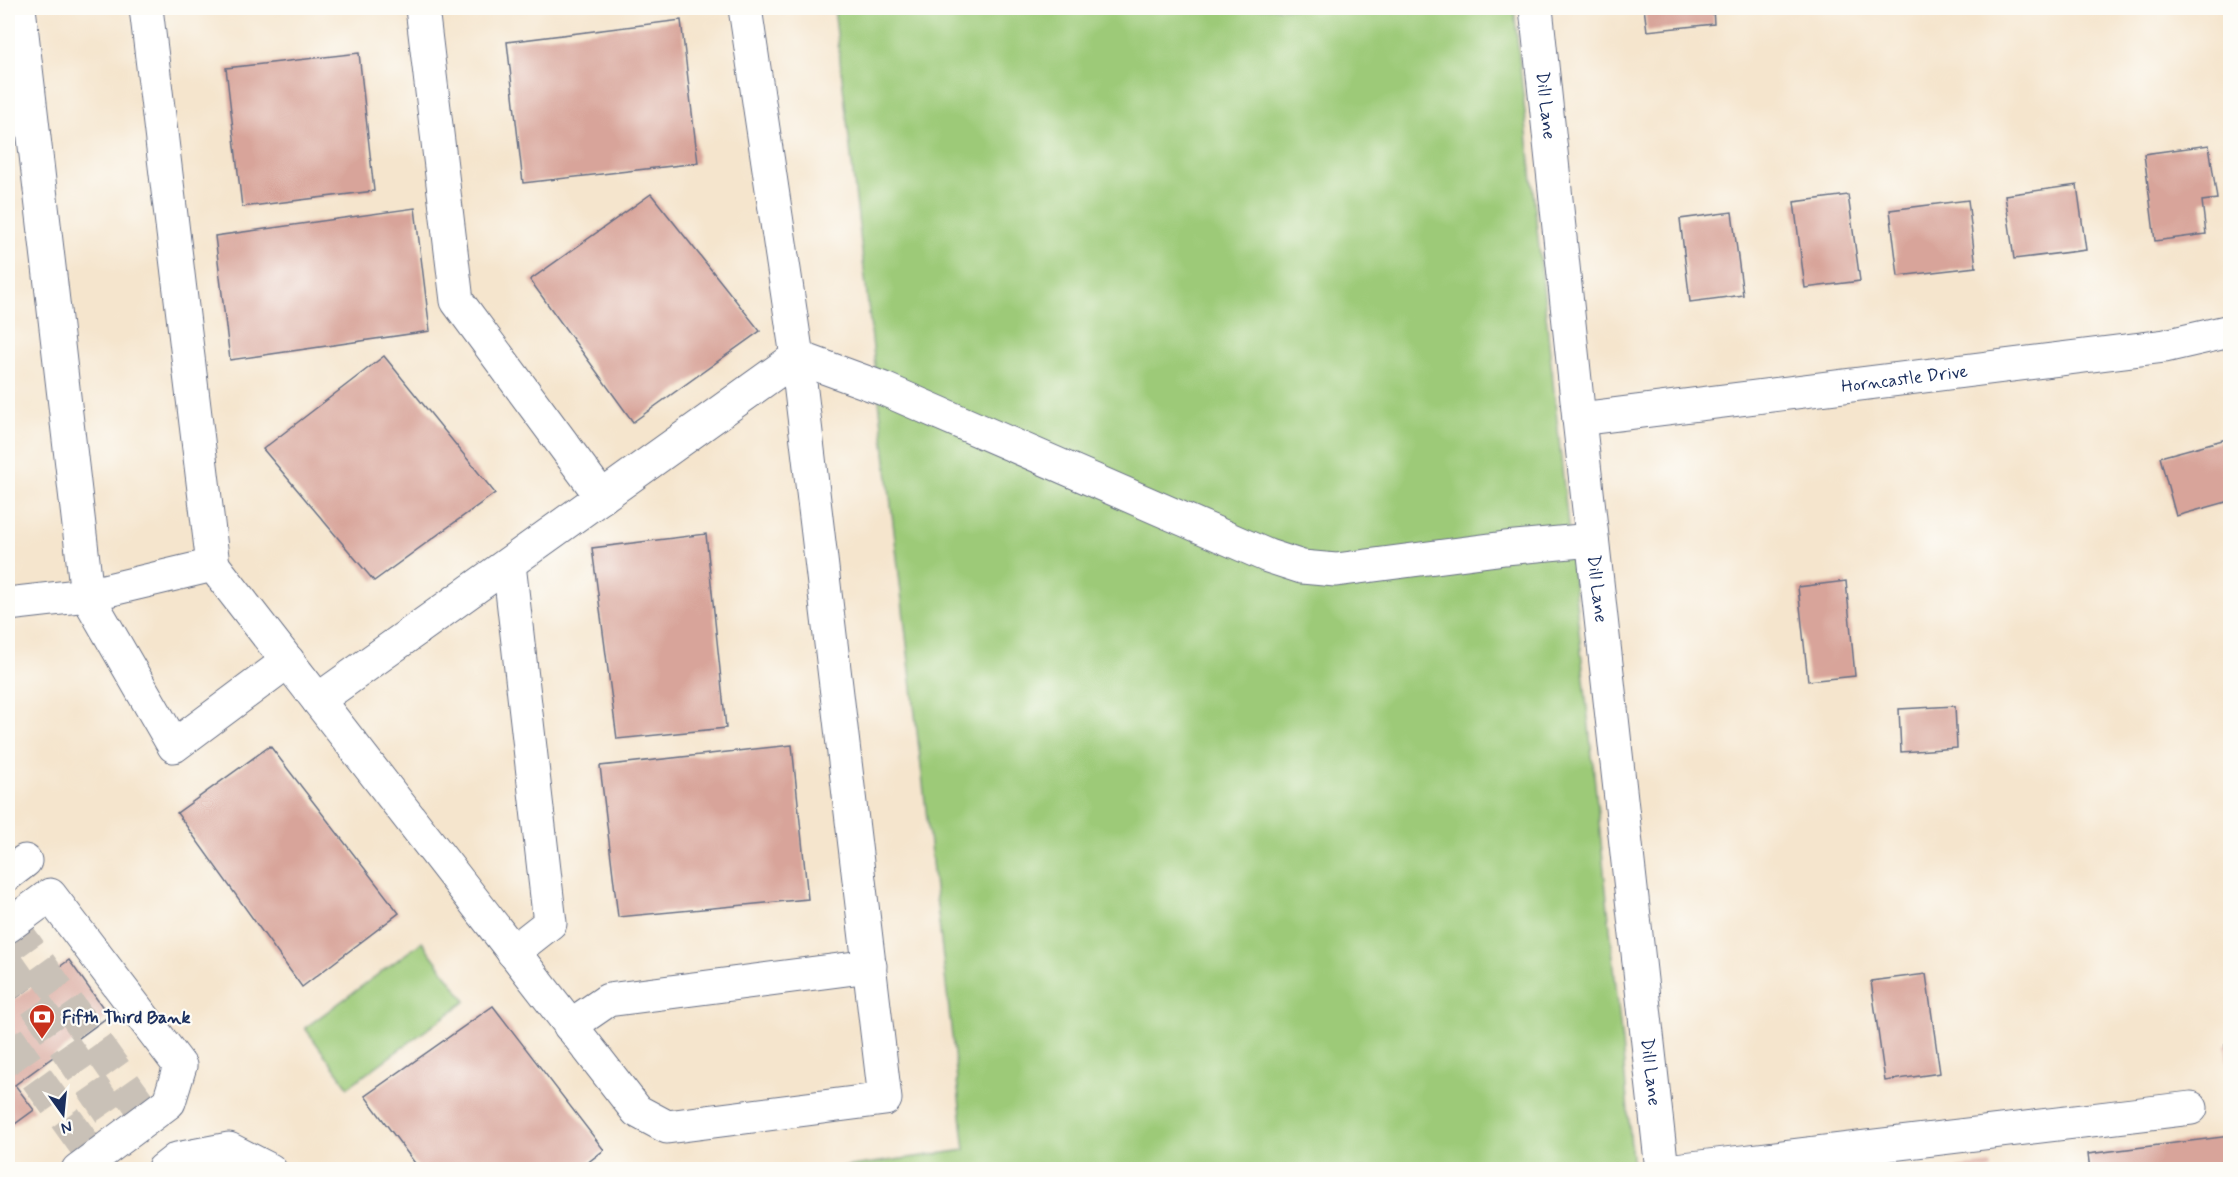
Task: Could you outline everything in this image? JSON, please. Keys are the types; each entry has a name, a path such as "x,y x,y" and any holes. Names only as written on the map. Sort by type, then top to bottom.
{"street":[{"path":"19,8 87,595 174,746 288,661"},
{"path":"146,8 213,565 637,1111 667,1127 885,1099 797,357 745,8"},
{"path":"422,8 457,301 602,497"},
{"name":"Dill Lane","path":"1536,8 1662,1170"},
{"name":"Horncastle Drive","path":"1579,419 2164,346 2230,331"},
{"path":"318,700 797,357"},
{"path":"797,357 884,389 1268,556 1302,567 1336,570 1505,548 1592,540"},
{"path":"508,564 549,923 513,952"},
{"path":"8,604 87,595 213,565"},
{"path":"8,926 50,895 180,1066 169,1102 78,1170"},
{"path":"570,1026 608,1000 870,966"},
{"path":"1675,1170 2191,1108"},
{"path":"163,1170 177,1159 229,1149 270,1170"}],"green space":[{"path":"834,8 1514,8 1622,1043 1633,1169 823,1170 965,1150"},
{"path":"422,942 466,1001 348,1087 305,1028"}],"building":[{"path":"1644,8 1713,8 1714,24 1647,31"},
{"path":"681,20 698,163 523,183 507,42"},
{"path":"359,53 374,191 242,207 226,68"},
{"path":"2209,145 2217,199 2202,201 2206,234 2155,241 2144,154"},
{"path":"2077,185 2086,250 2014,259 2005,195"},
{"path":"651,194 760,331 633,422 530,280"},
{"path":"1848,195 1860,281 1805,288 1794,202"},
{"path":"1968,200 1976,267 1898,276 1890,210"},
{"path":"415,208 430,331 230,360 215,236"},
{"path":"1732,212 1743,295 1690,302 1680,219"},
{"path":"384,356 495,493 374,581 263,449"},
{"path":"2230,438 2230,501 2176,516 2160,457"},
{"path":"706,534 726,728 617,739 592,548"},
{"path":"1846,581 1855,676 1808,681 1798,587"},
{"path":"1955,706 1957,748 1901,752 1899,709"},
{"path":"792,745 808,899 618,917 600,766"},
{"path":"270,746 399,913 302,987 177,813"},
{"name":"Fifth Third Bank","path":"69,960 109,1016 15,1085 34,1110 8,1129 8,1004"},
{"path":"1926,974 1940,1073 1885,1081 1871,981"},
{"path":"493,1006 604,1150 578,1170 420,1170 365,1096"},
{"path":"2225,1044 2230,1044 2230,1078 2229,1078"},
{"path":"2230,1136 2230,1170 2090,1170 2088,1154"},
{"path":"1991,1164 1992,1170 1957,1170 1957,1168"}],"tunnel":[{"path":"11,924 149,1118"},
{"path":"8,964 125,1134"},
{"path":"8,1038 94,1158"}],"place":[{"name":"Fifth Third Bank","path":"42,1040"}]}
